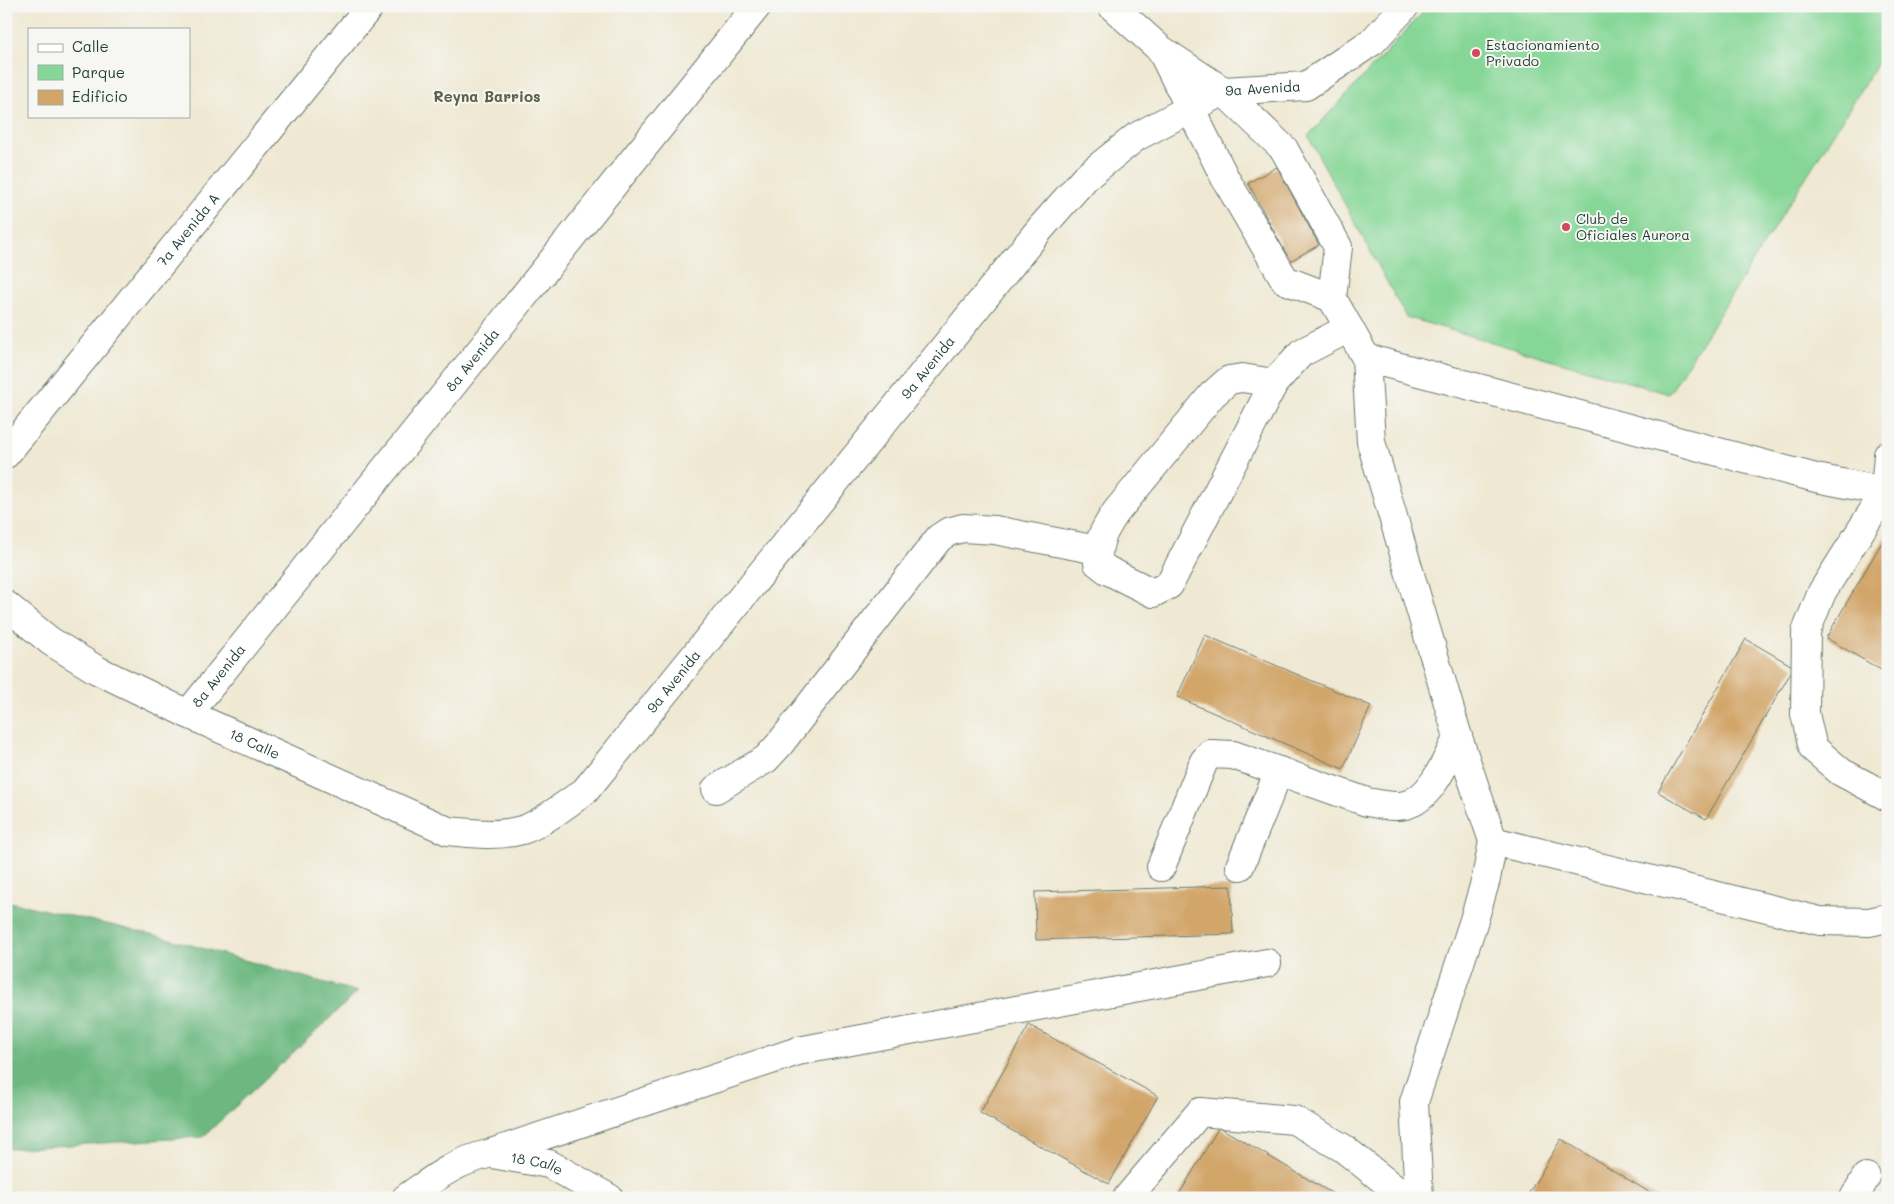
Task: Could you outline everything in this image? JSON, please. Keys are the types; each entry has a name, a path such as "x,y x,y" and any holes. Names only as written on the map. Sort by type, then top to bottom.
{"street":[{"name":"7a Avenida A","path":"6,454 370,6"},
{"name":"8a Avenida","path":"188,714 757,6"},
{"path":"1112,6 1160,49 1223,91 1284,149 1338,247 1332,298 1366,358 1371,442 1458,736 1493,841 1486,879 1414,1102 1419,1198"},
{"name":"9a Avenida","path":"522,830 552,814 585,791 1040,229 1086,177 1136,137 1223,91 1306,86 1373,41 1405,6"},
{"path":"1160,49 1226,178 1285,280 1332,298"},
{"path":"1274,382 1242,378 1229,380 1212,395 1116,512 1102,533 1097,550 1098,563 1132,584 1153,593 1169,585 1274,382 1301,353 1349,328"},
{"path":"1366,358 1816,478 1886,492"},
{"path":"1888,455 1886,492 1822,592 1806,632 1805,714 1813,748 1840,772 1888,797"},
{"path":"716,789 766,758 779,745 939,538 948,532 963,528 995,530 1097,550"},
{"name":"18 Calle","path":"6,605 50,641 98,670 188,714 448,831 487,835 522,830"},
{"path":"1160,868 1204,761 1210,754 1233,754 1367,802 1389,806 1406,805 1422,797 1434,781 1458,736"},
{"path":"1240,866 1279,771"},
{"path":"1493,841 1820,921 1869,922 1888,918"},
{"path":"406,1198 456,1164 798,1051 1267,963"},
{"path":"1127,1198 1200,1112 1294,1120 1343,1148 1406,1198"},
{"name":"18 Calle","path":"488,1154 549,1164 609,1198"}],"green space":[{"name":"Club de Oficiales Aurora","path":"1429,6 1888,6 1888,47 1669,394 1406,317 1308,136"},
{"path":"6,901 159,936 358,992 203,1137 6,1149"}],"building":[{"path":"1277,167 1319,245 1290,261 1248,183"},
{"path":"1888,532 1888,674 1826,638"},
{"path":"1205,635 1371,706 1343,769 1177,697"},
{"path":"1746,639 1794,667 1706,819 1658,792"},
{"path":"1231,886 1233,934 1036,940 1035,892"},
{"path":"1029,1025 1158,1096 1109,1184 980,1113"},
{"path":"1219,1127 1340,1198 1177,1198"},
{"path":"1561,1139 1659,1198 1526,1198"},
{"path":"934,1193 942,1198 931,1198"}],"place":[{"name":"Estacionamiento Privado","path":"1476,53"},
{"name":"Club de Oficiales Aurora","path":"1566,227"}],"district":[{"name":"Reyna Barrios","path":"487,97"}]}
